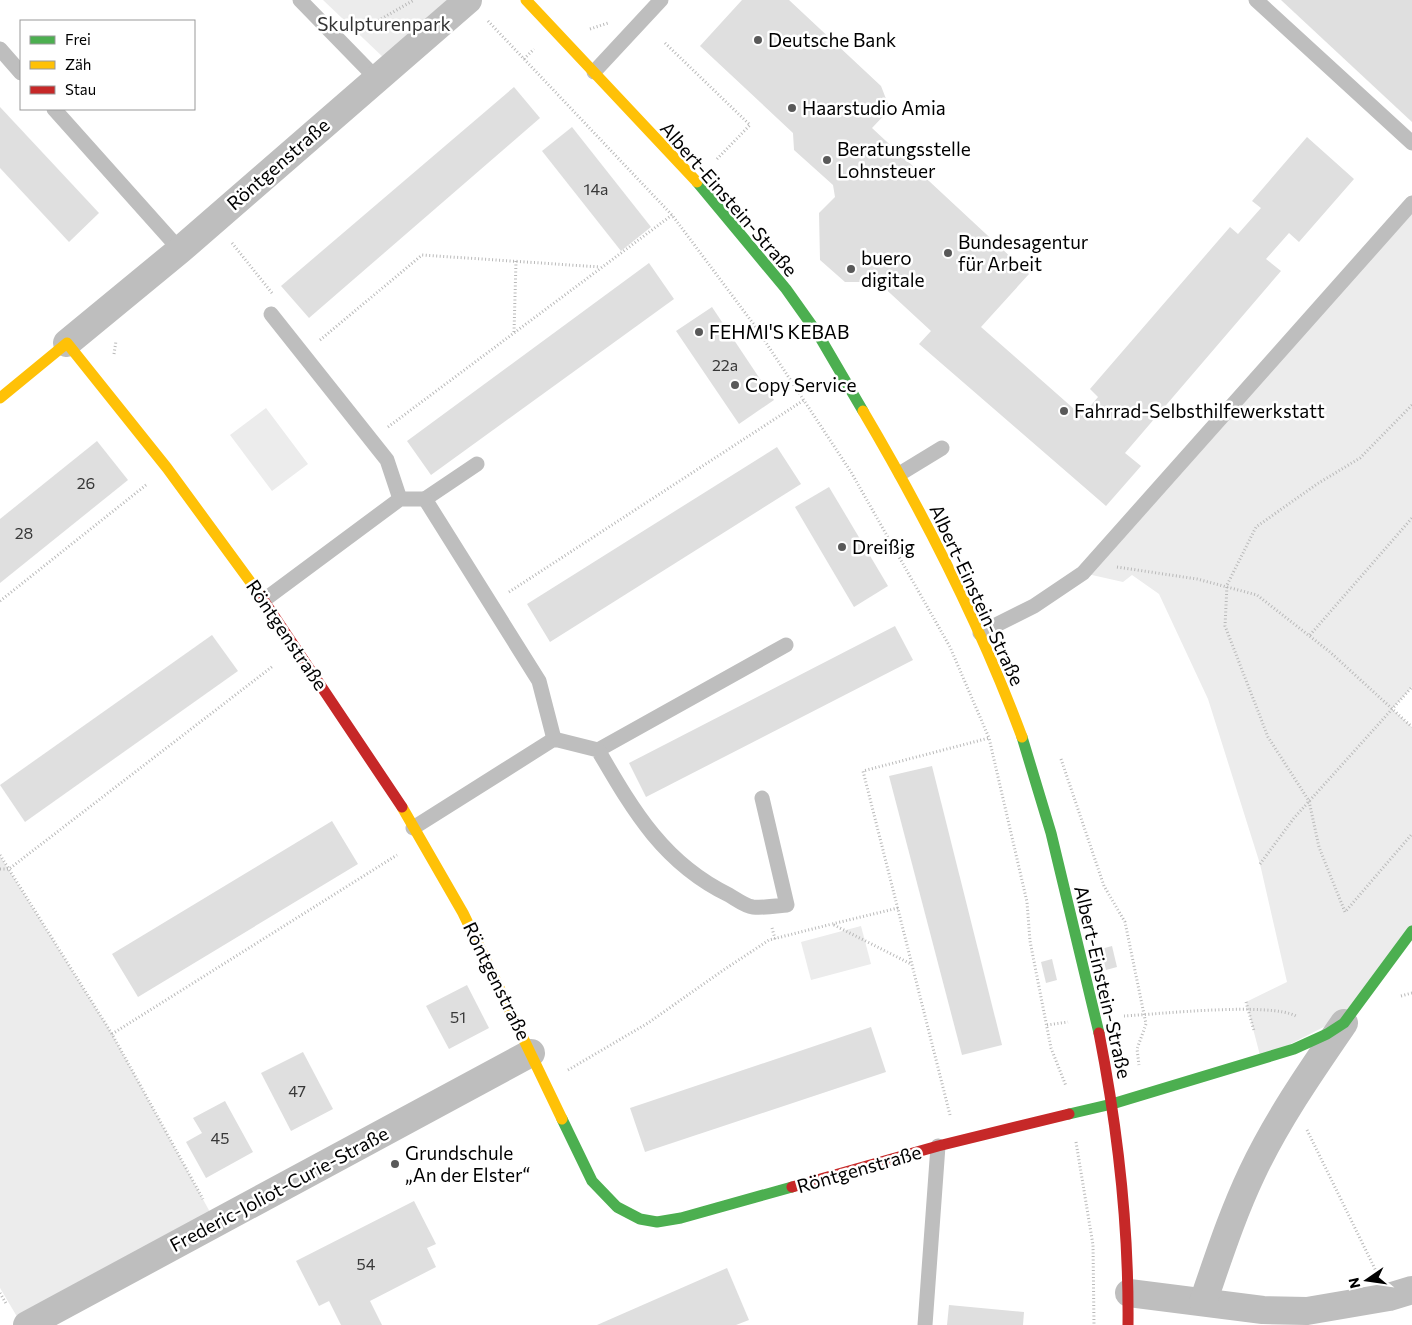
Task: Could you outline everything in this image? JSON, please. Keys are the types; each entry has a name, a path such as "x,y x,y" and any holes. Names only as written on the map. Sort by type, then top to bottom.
{"street":[{"name":"Albert-Einstein-Straße","path":"526,0 691,176 752,246 818,334 900,473 980,633 1022,738 1047,819 1084,965 1112,1104 1125,1204 1129,1293 1128,1325"},
{"name":"Röntgenstraße","path":"0,398 180,250 376,78 476,8"},
{"name":"Röntgenstraße","path":"67,343 167,468 264,600 347,723 417,834 463,913 592,1181 606,1199 625,1213 650,1222 681,1218 938,1146 1112,1104 1294,1049 1335,1029"},
{"path":"1204,1302 1232,1218 1252,1173 1335,1029 1412,931"},
{"name":"Frederic-Joliot-Curie-Straße","path":"27,1325 531,1053"},
{"path":"1129,1293 1263,1310 1307,1311 1401,1294"}],"lane":[{"path":"300,0 376,78"},
{"path":"594,72 661,0"},
{"path":"1256,0 1412,143"},
{"path":"0,49 20,71"},
{"path":"55,110 180,250"},
{"path":"980,633 1034,606 1090,566 1412,203"},
{"path":"271,314 386,460 400,499"},
{"path":"900,473 942,448"},
{"path":"264,600 400,499 425,499 477,464"},
{"path":"425,499 539,681 554,739"},
{"path":"417,834 554,739 598,750 786,645"},
{"path":"598,750 628,802 654,838 689,870 720,891 751,907 787,905 762,798"},
{"path":"925,1325 938,1146"}],"path":[{"path":"342,42 414,0"},
{"path":"476,8 672,215 755,326 850,472 950,647 989,738 1027,902 1030,941 1051,1048 1067,1091 1093,1245 1094,1325"},
{"path":"665,43 750,125 710,165"},
{"path":"371,440 672,215"},
{"path":"226,237 271,290 274,299 271,314"},
{"path":"303,354 422,255 601,267"},
{"path":"514,332 516,261"},
{"path":"114,362 113,347 116,339"},
{"path":"491,604 804,400"},
{"path":"1412,405 1360,458 1317,484 1256,527 1227,585 1225,626 1268,737 1309,801 1319,847 1345,912 1412,834"},
{"path":"0,601 167,468"},
{"path":"1310,635 1412,518"},
{"path":"1090,566 1143,570 1227,585 1257,595 1310,635 1412,727"},
{"path":"0,869 9,869 296,648"},
{"path":"1260,864 1309,801 1412,687"},
{"path":"952,1123 863,772 989,738"},
{"path":"112,1034 417,834"},
{"path":"0,855 112,1034 216,1224"},
{"path":"567,1070 648,1022 722,970 769,940 898,908"},
{"path":"832,924 912,964"},
{"path":"1246,1002 1261,1059"},
{"path":"1145,1015 1249,1010 1287,1012 1335,1029"},
{"path":"563,1062 571,1078"},
{"path":"1293,1100 1401,1294"}],"green space":[{"name":"Skulpturenpark","path":"323,0 447,0 384,58"},
{"path":"1412,214 1412,687 1392,709 1412,727 1412,931 1353,1012 1261,1059 1246,1002 1287,982 1260,864 1208,699 1159,594 1132,575 1123,582 1083,573"},
{"path":"266,408 308,464 272,491 230,435"},
{"path":"0,856 112,1034 216,1223 22,1325 0,1288"},
{"path":"861,926 871,964 811,980 801,942"}],"building":[{"path":"742,0 789,0 881,86 890,109 872,128 1029,274 981,327 1082,416 1098,397 1090,389 1230,227 1238,234 1261,208 1252,201 1307,137 1354,179 1299,242 1289,233 1266,259 1281,271 1125,453 1141,466 1106,506 919,344 931,331 878,282 845,282 820,260 819,213 835,197 833,185 794,150 793,133 700,46"},
{"path":"1281,0 1412,0 1412,122"},
{"path":"514,87 540,118 309,318 281,286"},
{"path":"0,107 99,213 69,242 0,168"},
{"path":"572,127 651,227 621,251 542,151"},
{"path":"649,263 674,299 431,475 407,441"},
{"path":"712,307 774,400 739,424 676,331"},
{"path":"97,441 128,480 0,583 0,519"},
{"path":"777,447 801,484 550,642 527,604"},
{"name":"Dreißig","path":"829,487 888,586 854,607 795,507"},
{"path":"895,626 913,660 646,797 629,763"},
{"path":"212,635 238,671 25,822 0,785"},
{"path":"932,766 1002,1045 962,1055 889,776"},
{"path":"332,821 358,864 138,997 112,954"},
{"path":"1112,946 1117,967 1106,970 1101,949"},
{"path":"1052,959 1057,980 1046,983 1041,962"},
{"path":"467,985 489,1028 449,1049 426,1006"},
{"path":"871,1027 886,1072 645,1152 630,1108"},
{"path":"303,1052 333,1109 291,1131 261,1073"},
{"path":"225,1101 253,1152 206,1178 186,1142 202,1133 193,1118"},
{"path":"414,1201 436,1244 427,1248 436,1267 370,1301 382,1325 341,1325 329,1301 319,1306 296,1261"},
{"path":"727,1268 749,1320 736,1325 597,1325"},
{"path":"949,1305 1024,1312 1023,1325 947,1325"}],"traffic: fast":[{"path":"697,182 786,289 818,334 863,411"},
{"path":"1022,737 1051,833 1099,1033"},
{"path":"1069,1114 1112,1104 1294,1049 1327,1034 1344,1023 1412,931"},
{"path":"562,1119 592,1181 617,1207 640,1219 657,1222 681,1218 792,1187"}],"traffic: slow":[{"path":"526,0 697,182"},
{"path":"0,398 67,343 167,468 260,595"},
{"path":"863,411 908,490 970,612 1022,737"},
{"path":"402,807 463,913 562,1119"}],"traffic: jam":[{"path":"260,595 402,807"},
{"path":"1099,1033 1112,1106 1121,1178 1127,1251 1128,1325"},
{"path":"792,1187 938,1146 1069,1114"}],"place":[{"name":"Deutsche Bank","path":"758,40"},
{"name":"Haarstudio Amia","path":"792,108"},
{"name":"Beratungsstelle Lohnsteuer","path":"827,160"},
{"name":"Bundesagentur für Arbeit","path":"948,253"},
{"name":"buero digitale","path":"851,269"},
{"name":"FEHMI'S KEBAB","path":"699,332"},
{"name":"Copy Service","path":"735,385"},
{"name":"Fahrrad-Selbsthilfewerkstatt","path":"1064,411"},
{"name":"Dreißig","path":"842,547"},
{"name":"Grundschule „An der Elster“","path":"395,1164"}]}
